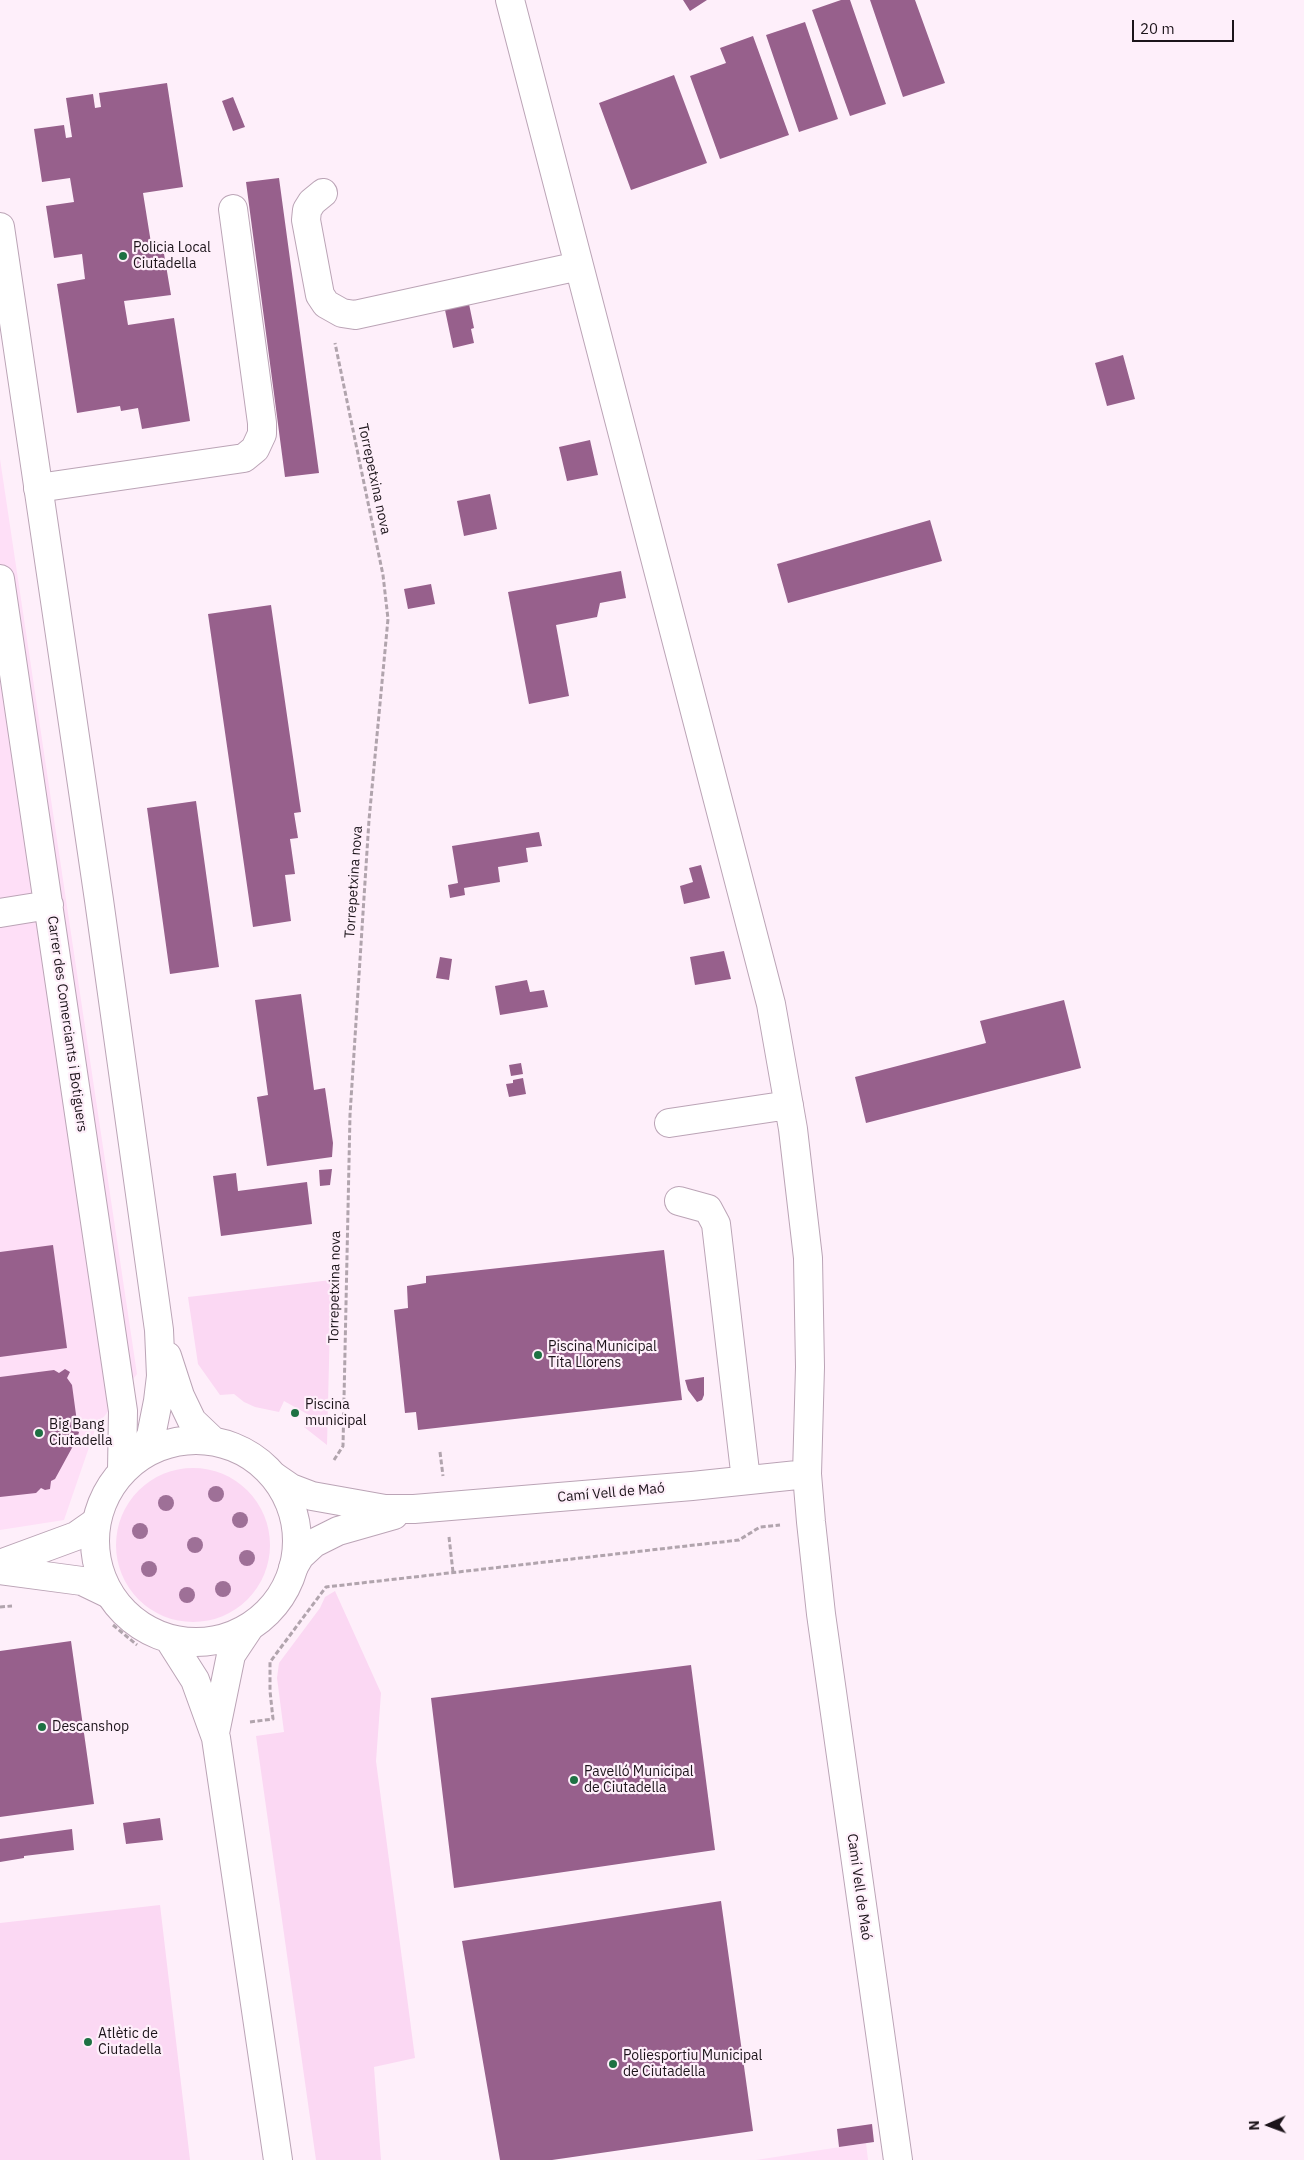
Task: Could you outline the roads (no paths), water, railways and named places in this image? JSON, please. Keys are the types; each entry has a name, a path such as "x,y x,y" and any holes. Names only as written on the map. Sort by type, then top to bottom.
{"street":[{"name":"Camí Vell de Maó","path":"510,0 772,1004 789,1105 808,1258 810,1367 807,1474 821,1614 898,2160"},
{"path":"323,193 312,202 307,210 306,220 320,296 326,304 336,310 355,315 579,266"},
{"path":"38,488 244,458 256,449 262,434 262,423 233,209"},
{"path":"0,227 159,1330 161,1376 151,1436 106,1494 96,1522 94,1540 96,1559 101,1577 109,1594 125,1614 145,1629 169,1639 189,1642 210,1642 230,1637 249,1628 264,1616 277,1602 287,1586 293,1568 297,1540 293,1512 286,1494 275,1478 254,1457 241,1449 212,1440 192,1439 172,1442 154,1448 130,1464"},
{"name":"Carrer des Comerciants i Botiguers","path":"0,579 50,906 130,1464"},
{"path":"0,913 50,906"},
{"path":"669,1123 789,1105"},
{"path":"679,1201 708,1209 716,1224 746,1480"},
{"path":"159,1330 180,1396 192,1421 212,1440"},
{"name":"Camí Vell de Maó","path":"275,1478 291,1488 320,1498 385,1509 414,1509 807,1474"},
{"name":"Camí Vell de Maó","path":"293,1568 300,1556 314,1542 338,1531 414,1509"},
{"path":"0,1564 76,1536 96,1522"},
{"path":"0,1570 82,1580 109,1594"},
{"path":"216,1730 231,1655 249,1628"},
{"path":"169,1639 195,1680 216,1730 278,2160"}],"place":[{"name":"Policia Local Ciutadella","path":"123,256"},
{"name":"Piscina Municipal Tita Llorens","path":"538,1355"},
{"name":"Piscina municipal","path":"295,1413"},
{"name":"Big Bang Ciutadella","path":"39,1433"},
{"name":"Descanshop","path":"42,1727"},
{"name":"Pavelló Municipal de Ciutadella","path":"574,1780"},
{"name":"Atlètic de Ciutadella","path":"88,2042"},
{"name":"Poliesportiu Municipal de Ciutadella","path":"613,2064"}]}
